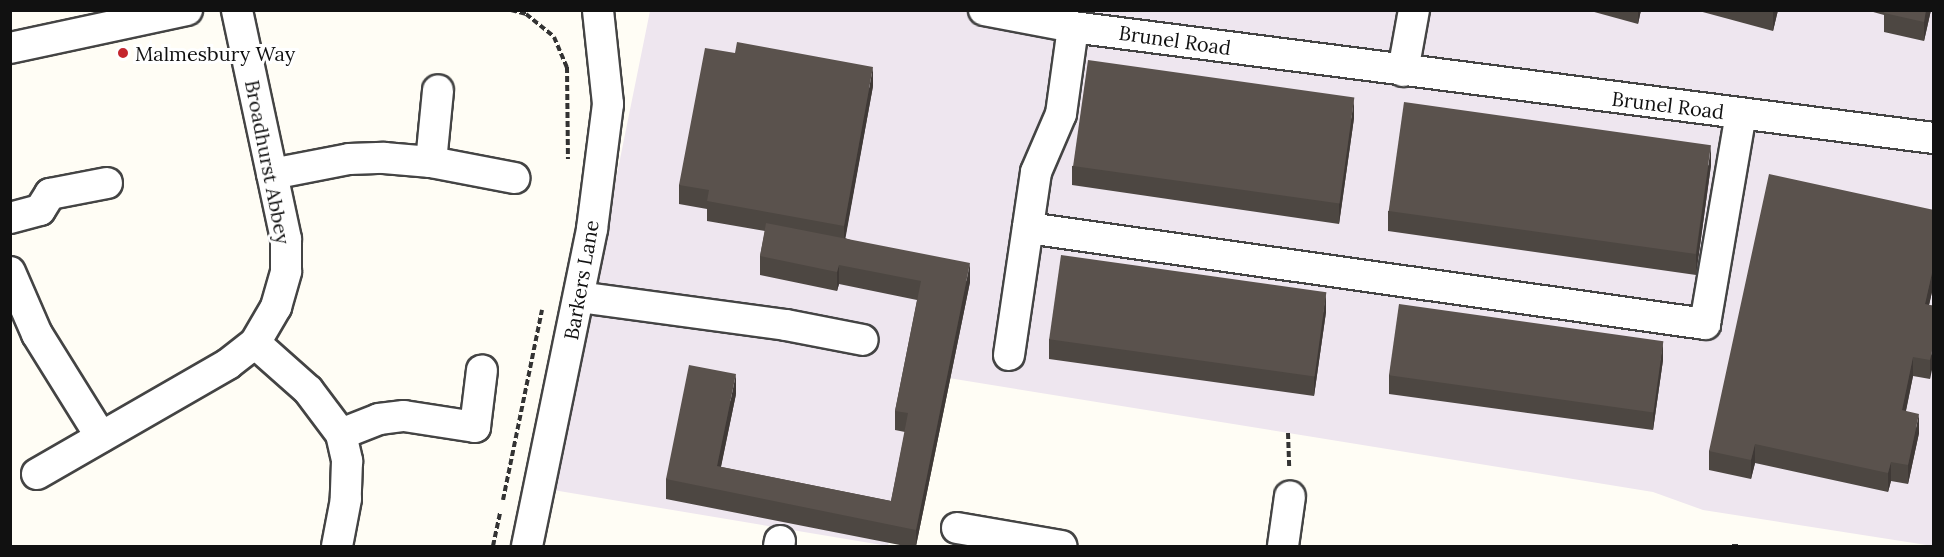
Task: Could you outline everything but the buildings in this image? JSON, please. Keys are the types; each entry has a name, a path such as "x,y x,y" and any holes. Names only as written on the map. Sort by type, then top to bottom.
{"street":[{"path":"11,43 187,10"},
{"name":"Broadhurst Abbey","path":"37,474 228,364 255,343 276,307 286,271 286,239 237,10"},
{"name":"Barkers Lane","path":"528,546 579,297 608,104 598,10"},
{"name":"Brunel Road","path":"984,10 1073,27 1934,138"},
{"path":"1404,71 1414,10"},
{"path":"1009,355 1036,172 1061,114 1073,27"},
{"path":"431,162 438,90"},
{"path":"1028,228 1705,324 1741,114"},
{"path":"272,174 349,159 431,162 514,178"},
{"path":"10,218 40,210 50,194 107,183"},
{"path":"10,272 37,334 101,437"},
{"path":"579,297 786,325 863,340"},
{"path":"255,343 308,390 341,434 347,461 346,499 337,546"},
{"path":"341,434 379,419 404,416 474,427 482,370"},
{"path":"1283,546 1290,496"},
{"path":"957,528 1061,546"}],"path":[{"path":"511,10 526,14 554,37 567,67 569,168"},
{"path":"493,546 544,301"},
{"path":"1732,546 1738,546"}],"shaded area":[{"path":"650,11 1933,11 1933,546 1703,510 1653,492 924,374 888,546 553,490"}],"place":[{"name":"Malmesbury Way","path":"123,53"}]}
